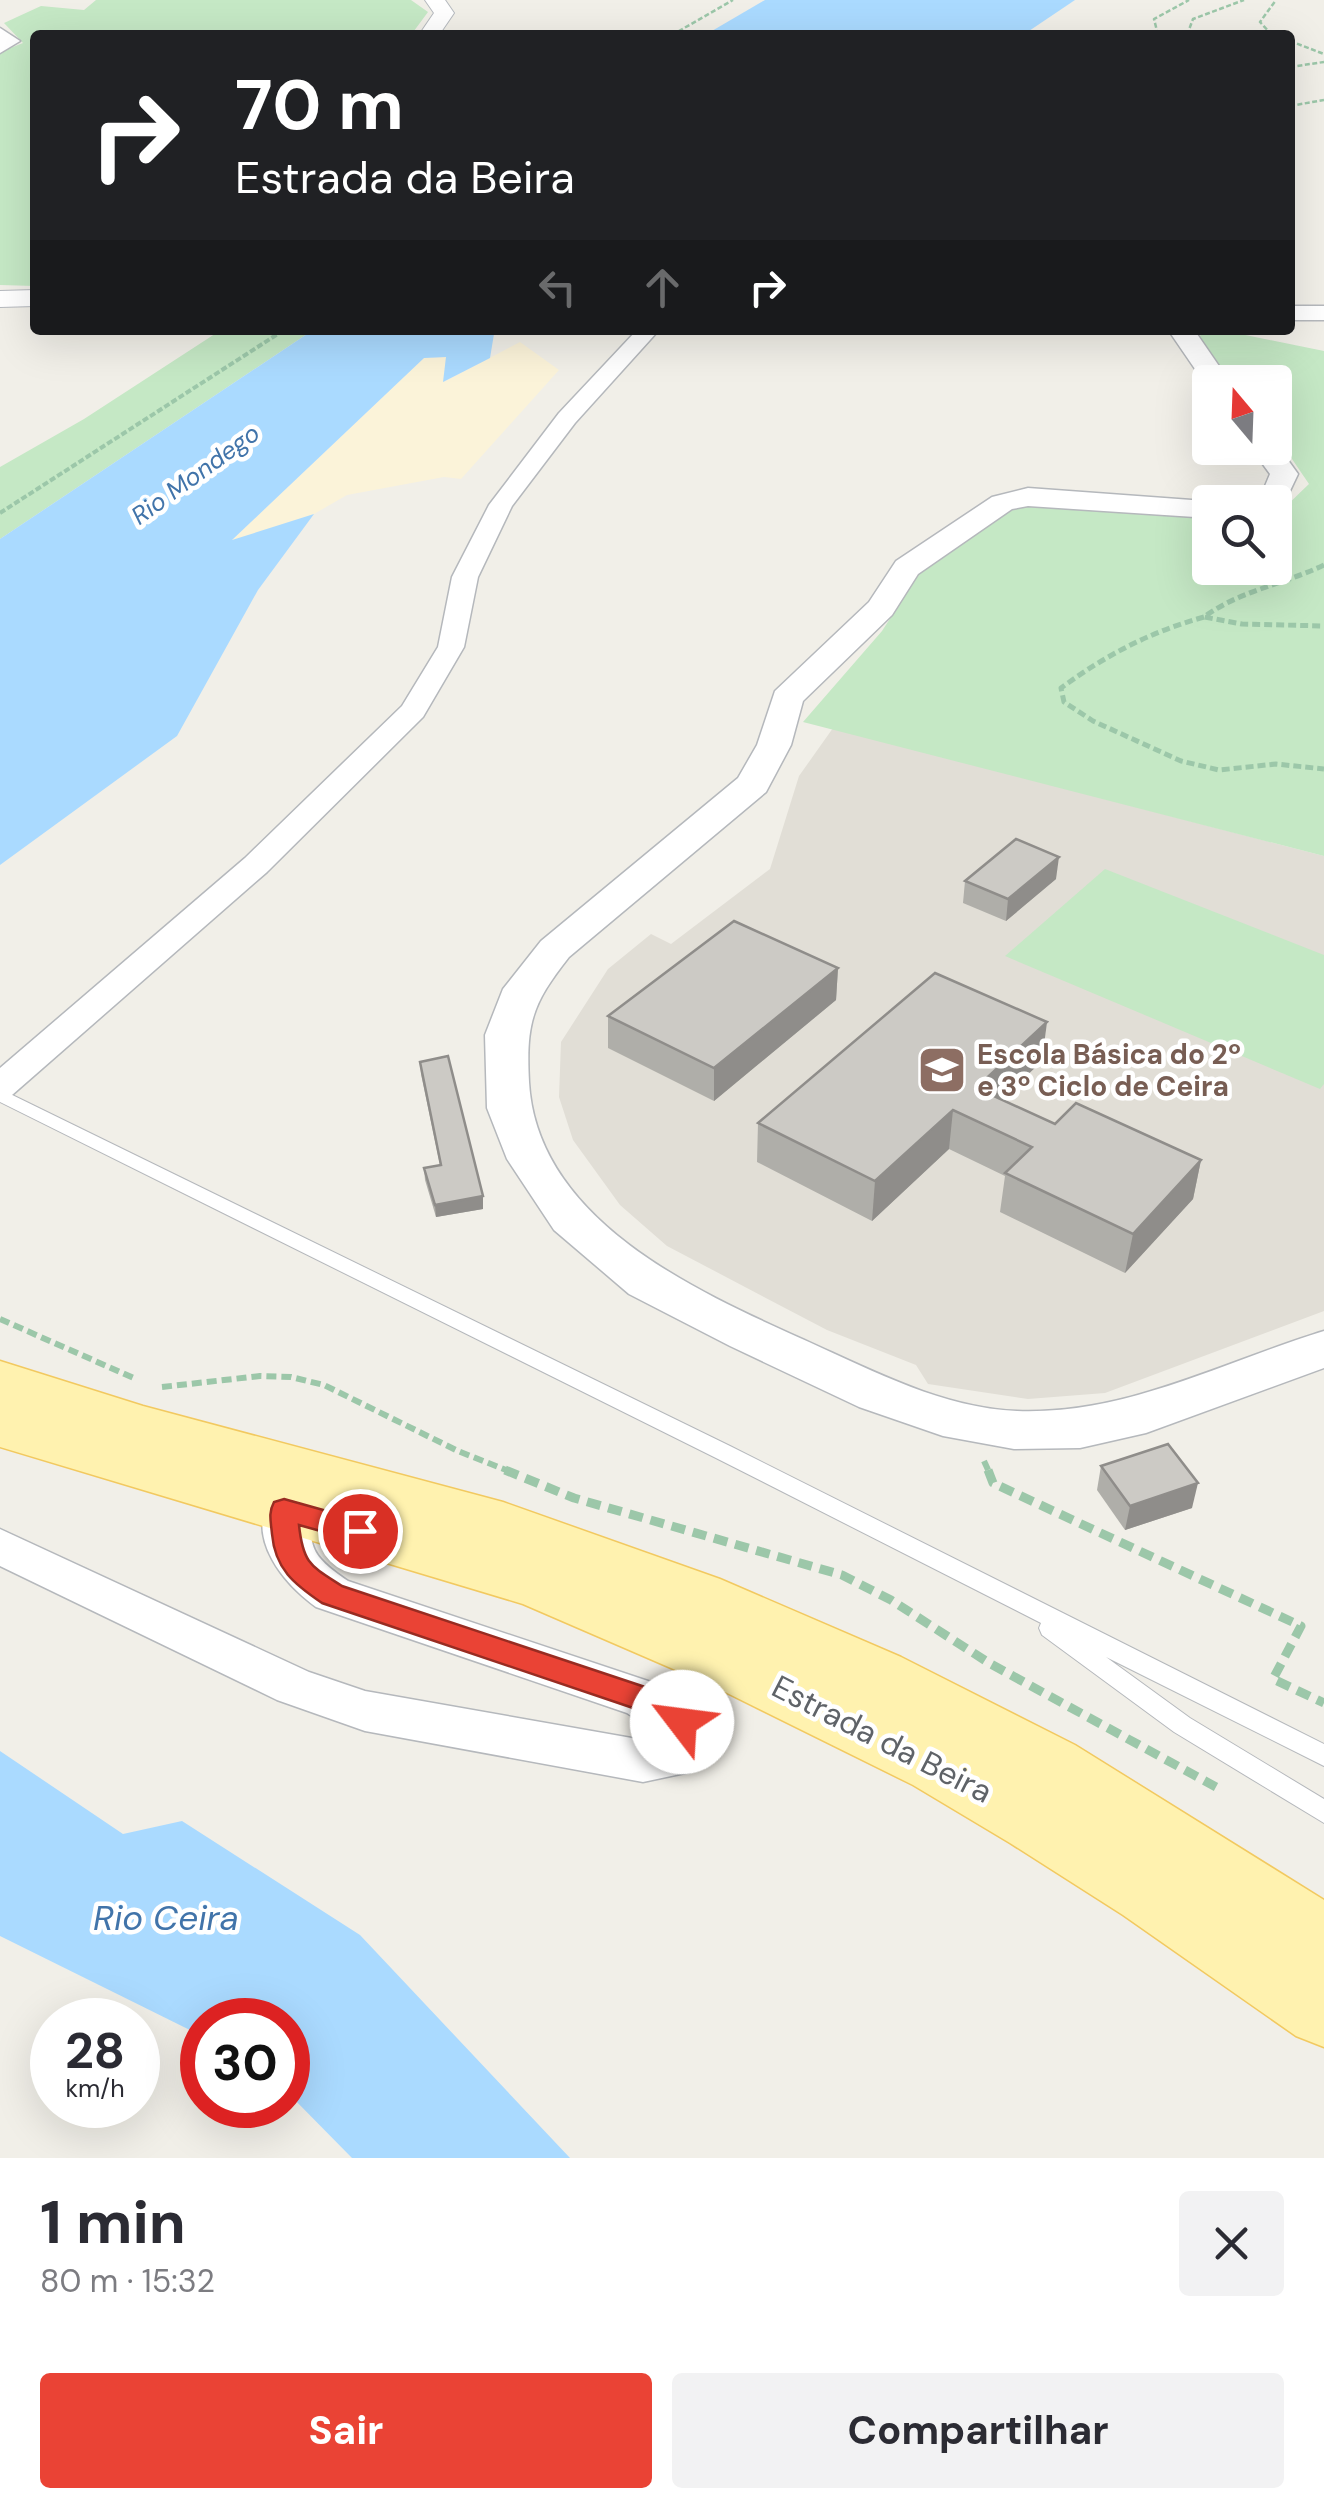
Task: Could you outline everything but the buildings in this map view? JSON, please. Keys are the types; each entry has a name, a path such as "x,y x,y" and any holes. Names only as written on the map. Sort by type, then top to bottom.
{"main road":[{"path":"433,30 444,14 435,0"},
{"path":"0,299 30,298"},
{"name":"Estrada da Beira","path":"0,1384 173,1437 516,1532 739,1619 885,1683 1050,1768 1324,1943"},
{"name":"Estrada da Beira","path":"0,1424 541,1584 841,1713 938,1762 1036,1820 1150,1891 1324,2010"}],"street":[{"path":"0,32 12,41 0,48"},
{"path":"1295,313 1324,313"},
{"path":"0,1087 256,865 413,711 451,647 465,577 502,504 567,418 644,335"},
{"path":"1184,335 1204,365"},
{"path":"1192,508 1028,497 1002,503 907,568 881,608 787,698 774,745 753,784 555,949 523,989 506,1035 509,1108 529,1159 570,1219 646,1282 746,1334 877,1394 943,1417 1014,1430 1080,1430 1146,1414 1324,1349"},
{"path":"0,1546 293,1686 365,1711 643,1761 673,1757 686,1741 682,1722 643,1699 332,1594 300,1573 288,1553 284,1510"}],"lane":[{"path":"0,1095 1324,1756"},
{"path":"1010,1598 1182,1725 1324,1812"}],"path":[{"path":"681,30 733,0"},
{"path":"1155,30 1154,19 1189,0"},
{"path":"1188,30 1193,19 1244,0"},
{"path":"1267,30 1260,22 1276,0"},
{"path":"1295,44 1324,54"},
{"path":"1295,66 1324,62"},
{"path":"1295,105 1324,100"},
{"path":"0,513 276,335"},
{"path":"1324,565 1288,582 1230,598 1204,617 1157,628 1106,653 1061,688 1064,702 1093,721 1181,761 1218,770 1276,764 1324,769"},
{"path":"1204,617 1242,624 1324,626"},
{"path":"0,1319 148,1384 169,1388 260,1376 291,1376 324,1385 458,1451 574,1498 842,1575 891,1600 989,1663 1216,1787"},
{"path":"967,1422 993,1482 1301,1626 1273,1679 1324,1703"}],"shaded area":[{"name":"Escola Básica do 2º e 3º Ciclo de Ceira","path":"833,728 1324,856 1324,1311 1105,1393 1028,1399 928,1384 916,1365 827,1330 667,1246 620,1205 573,1140 559,1097 561,1042 608,969 651,934 671,944 770,869 799,776"}],"green space":[{"path":"96,0 411,0 428,12 415,30 30,30 30,286 0,285 0,52 23,43 4,23 41,6 84,10"},
{"path":"213,335 306,335 0,539 0,467 84,419"},
{"path":"1200,335 1246,335 1324,351 1324,856 803,722 882,631 920,572 993,517 1022,505 1192,516 1192,585 1292,585 1292,500 1309,484 1292,459 1292,365 1216,365 1199,345"},
{"path":"1105,869 1324,955 1324,1084 1320,1089 1005,956"}],"sand":[{"path":"520,342 559,370 461,479 444,477 347,495 314,514 230,542 424,358 446,357 444,382"}],"water":[{"path":"765,0 1075,0 1030,30 714,30"},
{"name":"Rio Mondego","path":"306,335 494,335 490,358 443,382 446,357 424,358 232,540 314,514 258,590 177,736 0,865 0,539"},
{"name":"Rio Ceira","path":"0,1751 123,1834 182,1821 360,1935 570,2158 352,2158 310,2115 310,1998 180,1998 180,2025 160,2015 160,1998 125,1998 0,1936"}],"place":[{"name":"Escola Básica do 2º e 3º Ciclo de Ceira","path":"942,1070"}],"route":[{"path":"360,1531 284,1510 288,1553 300,1573 332,1594 643,1699 682,1722"}]}
